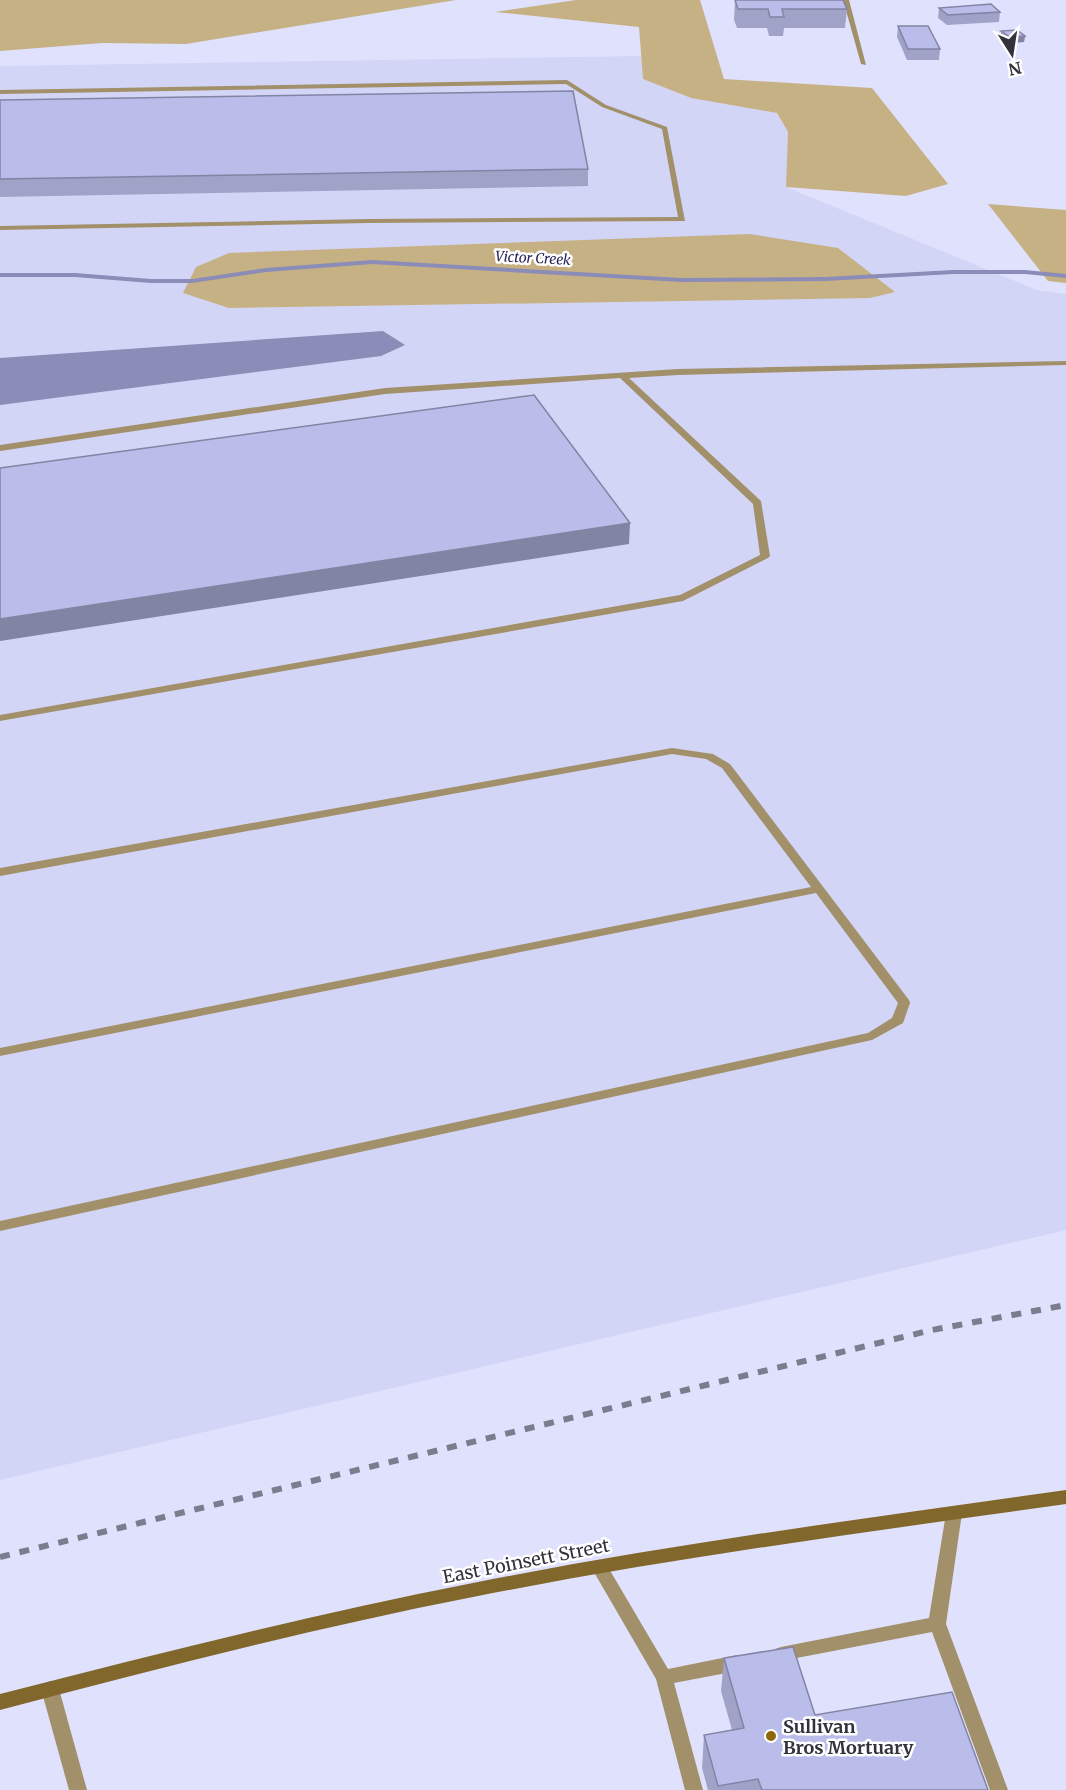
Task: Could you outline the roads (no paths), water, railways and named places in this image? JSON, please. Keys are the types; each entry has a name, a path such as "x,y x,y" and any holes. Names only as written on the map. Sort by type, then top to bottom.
{"main road":[{"name":"East Poinsett Street","path":"0,1702 225,1643 406,1604 743,1542 1066,1497"}],"lane":[{"path":"846,0 864,64"},
{"path":"0,92 567,82 604,106 665,128 682,219 356,221 0,228"},
{"path":"0,448 385,391 678,372 1066,363"},
{"path":"0,718 684,598 765,556 758,503 622,376"},
{"path":"0,872 672,751 709,756 726,766 904,1003 898,1020 872,1036 0,1226"},
{"path":"0,1052 819,889"},
{"path":"954,1513 937,1624 999,1790"},
{"path":"599,1567 664,1677 694,1790"},
{"path":"664,1677 937,1624"},
{"path":"50,1689 78,1790"}],"waterway":[{"name":"Victor Creek","path":"0,275 75,275 151,281 192,281 266,270 372,262 681,280 825,279 953,272 1025,272 1066,276"}],"railway":[{"path":"0,1557 932,1330 1066,1305"}],"place":[{"name":"Sullivan Bros Mortuary","path":"771,1736"}]}
